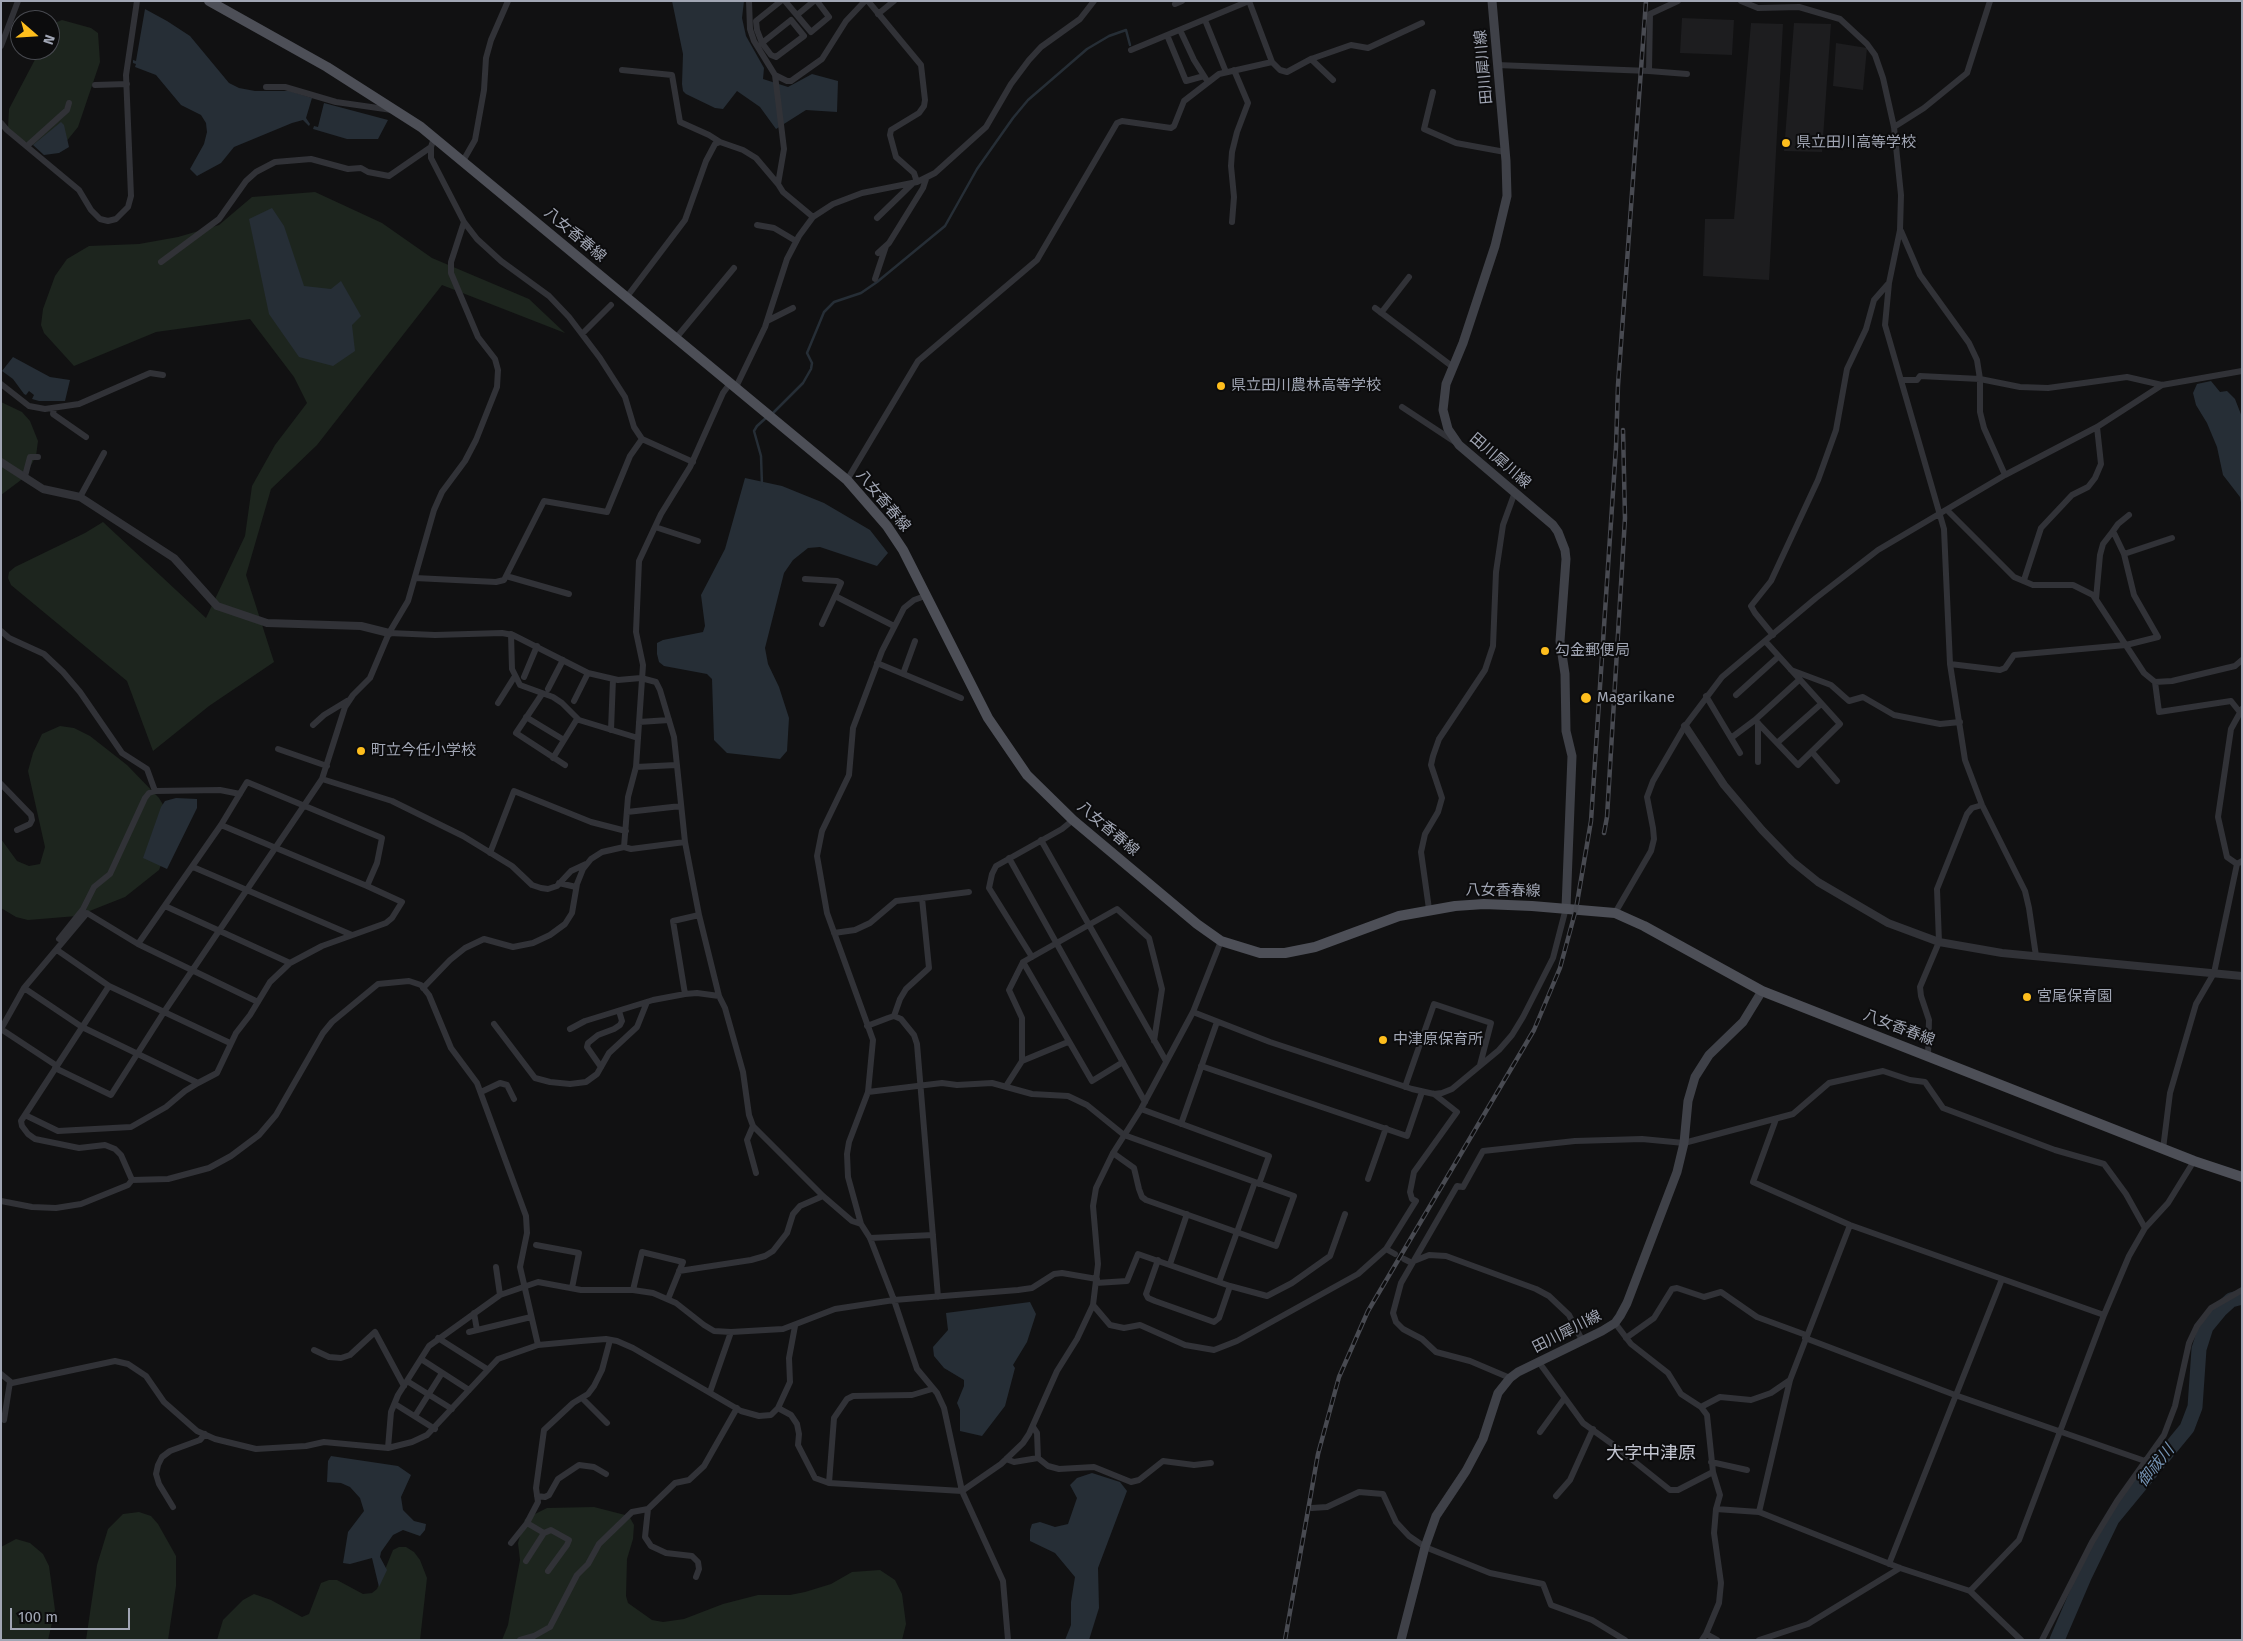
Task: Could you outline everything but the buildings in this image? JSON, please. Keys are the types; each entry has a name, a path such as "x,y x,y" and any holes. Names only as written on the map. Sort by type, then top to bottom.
{"main road":[{"name":"八女香春線","path":"209,1 327,67 396,111 433,142 463,161 848,480 887,526 903,550 925,596 1001,739 1027,775 1073,820 1197,924 1221,941 1260,953 1285,953 1315,947 1399,916 1429,909 1484,904 1566,908 1615,913 1644,926 1762,991 2163,1149 2242,1177"},
{"name":"田川犀川線","path":"1492,1 1507,196 1501,224 1466,334 1443,396 1443,410 1448,429 1459,445 1553,525 1561,538 1566,559 1560,641 1565,674 1566,731 1572,756 1566,908"},
{"name":"田川犀川線","path":"1401,1640 1425,1547 1436,1516 1466,1471 1483,1439 1495,1399 1510,1378 1615,1323 1627,1303 1677,1172 1684,1143 1688,1101 1695,1077 1709,1055 1743,1022 1762,991"}],"street":[{"path":"1,46 18,1"},
{"path":"1,122 79,190 91,210 100,219 108,221 116,219 128,207 131,196 126,75 137,1"},
{"path":"463,161 475,140 484,90 486,58 491,40 508,1"},
{"path":"749,1 750,29 754,40 775,77 784,149 778,184"},
{"path":"762,42 791,20 804,36 776,57 771,55 762,42 756,21 783,1 810,32 828,16 815,1 796,15"},
{"path":"775,77 791,81 822,59 846,21 866,1 921,65 926,100 924,106 919,113 891,130 890,135 896,157 914,173 915,182"},
{"path":"878,14 894,1"},
{"path":"624,847 628,797 636,767 643,666 636,632 640,561 655,527 693,462 723,393 733,384 767,321 787,259 796,241 813,217 833,204 862,192 926,179 986,127 1011,84 1029,60 1041,47 1080,19 1094,1"},
{"path":"1175,4 1182,1"},
{"path":"1131,50 1249,1 1272,62 1280,70 1287,72 1311,59 1351,45 1368,48 1422,23"},
{"path":"1649,71 1650,14 1678,1"},
{"path":"1741,1 1758,8 1799,7 1840,18 1867,44 1875,55 1883,78 1894,127 1901,195 1900,230 1889,283 1885,326 1944,529 1950,664 1965,760 1982,805 2025,892 2036,956"},
{"path":"1894,127 1924,108 1967,73 1990,1"},
{"path":"1205,20 1226,72"},
{"path":"1180,30 1194,60 1206,79"},
{"path":"1167,35 1186,81 1206,79 1226,72 1272,62"},
{"path":"1311,59 1332,80"},
{"path":"1496,66 1687,74"},
{"path":"622,70 672,75 680,122 720,142 743,150 756,158 784,192 813,217"},
{"path":"1232,222 1234,197 1231,166 1232,152 1248,103 1234,70"},
{"path":"848,480 918,361 1037,260 1117,123 1122,121 1171,128 1174,126 1184,101 1206,79"},
{"path":"95,85 127,84"},
{"path":"266,87 285,87 336,102 396,111"},
{"path":"1433,92 1424,129 1456,143 1505,152"},
{"path":"27,146 67,110 69,103"},
{"path":"433,142 432,158 464,222 477,239 502,261 549,296 569,316 625,397 634,427 642,439 693,462"},
{"path":"161,262 219,219 246,182 256,172 275,162 311,159 348,169 360,168 368,172 389,176 433,142"},
{"path":"626,298 685,220 706,161 715,144 720,142"},
{"path":"875,279 886,246 924,188 926,179"},
{"path":"877,218 915,182"},
{"path":"312,725 324,715 348,701 370,678 389,633 408,601 434,510 442,492 465,461 476,440 497,387 498,370 495,359 478,337 451,273 451,262 464,222"},
{"path":"757,225 774,228 796,241"},
{"path":"1900,230 1920,275 1969,343 1977,360 1980,379 1980,412 1984,428 2005,475"},
{"path":"878,253 886,246"},
{"path":"676,338 734,268"},
{"path":"1382,313 1409,277"},
{"path":"1773,635 1751,606 1772,581 1818,480 1836,430 1847,369 1866,329 1874,300 1889,283"},
{"path":"582,334 611,304"},
{"path":"767,321 793,308"},
{"path":"1375,308 1453,367"},
{"path":"1615,913 1651,851 1654,839 1647,797 1653,781 1685,726 1722,677 1878,550 1940,513 2005,475 2096,427 2162,385 2242,371"},
{"path":"1,384 30,406 45,409 79,404 150,373 163,375"},
{"path":"1902,380 1917,380 1920,376 1980,379 2020,387 2048,388 2127,377 2162,385"},
{"path":"1402,407 1459,445"},
{"path":"54,408 53,414 86,437"},
{"path":"2024,580 2041,528 2072,496 2088,487 2095,478 2101,464 2096,427"},
{"path":"415,578 496,582 504,580 544,501 607,512 630,456 642,439"},
{"path":"80,497 104,453"},
{"path":"25,476 30,457 38,457"},
{"path":"1,462 44,489 80,497 174,558 217,606 267,623 361,626 389,633 511,634 588,674 614,679 641,678 656,682 674,737 685,842 698,915 719,996 725,1008 743,1072 752,1126 747,1140 756,1172"},
{"path":"1429,909 1420,852 1425,834 1438,812 1442,798 1431,765 1439,739 1485,670 1493,646 1496,572 1503,525 1515,492"},
{"path":"1947,510 2014,577 2033,585 2073,585 2082,588 2096,599 2144,673 2155,682 2172,681 2235,666 2242,660"},
{"path":"2096,599 2100,555 2103,544 2118,524 2129,515"},
{"path":"655,527 698,541"},
{"path":"1950,664 2000,670 2005,668 2014,655 2126,645 2158,637 2134,595 2124,554 2113,531"},
{"path":"2124,554 2172,538"},
{"path":"506,576 570,594"},
{"path":"805,579 837,581 841,583 822,624"},
{"path":"834,596 894,626"},
{"path":"925,596 904,608 877,663 853,728 849,775 822,831 817,856 827,913 873,1040 868,1092 849,1142 847,1154 848,1178 861,1224 870,1238 894,1300 917,1369 932,1388 944,1408 962,1491 1003,1582 1008,1640"},
{"path":"1,631 9,638 44,654 64,672 122,753 147,769 156,791"},
{"path":"511,634 512,669 520,685 562,703 577,719 638,738"},
{"path":"903,674 915,641"},
{"path":"1757,721 1798,765 1840,724 1766,642"},
{"path":"524,677 537,646"},
{"path":"1736,696 1778,657"},
{"path":"548,689 563,660"},
{"path":"877,663 961,698"},
{"path":"1790,670 1831,685 1849,701 1863,697 1894,715 1940,724 1960,722"},
{"path":"574,701 588,674"},
{"path":"498,702 515,676"},
{"path":"611,730 614,679"},
{"path":"1731,738 1757,721 1799,680"},
{"path":"2155,682 2159,712 2230,701 2240,710 2231,729 2218,818 2227,857 2239,862 2214,973 2196,1004 2170,1093 2163,1149"},
{"path":"542,694 516,733 564,765"},
{"path":"1706,696 1740,754"},
{"path":"240,794 220,790 156,791 149,793 110,874 94,887 85,911 57,950 24,988 1,1029 56,1067 111,1095 274,847 322,779 348,701"},
{"path":"1777,743 1821,704"},
{"path":"526,717 564,740"},
{"path":"553,758 577,719"},
{"path":"639,722 669,720"},
{"path":"1757,721 1758,762"},
{"path":"1685,726 1724,785 1762,830 1792,861 1818,882 1888,923 1939,942 2002,953 2242,976"},
{"path":"278,750 327,766"},
{"path":"1812,752 1838,781"},
{"path":"636,767 676,766"},
{"path":"322,779 392,800 463,836 512,866 532,885 548,889 560,883 571,871 587,864"},
{"path":"138,944 221,826 247,782 382,838 377,864 367,886"},
{"path":"1,784 31,815 32,820 30,824 17,830"},
{"path":"490,853 514,791 591,822 626,831"},
{"path":"1928,1055 1929,1020 1920,987 1939,942 1937,889 1967,814 1972,808 1982,805"},
{"path":"627,812 681,806"},
{"path":"1032,957 989,888 996,866 1062,829 1073,820"},
{"path":"25,1115 58,1131 131,1127 166,1107 184,1091 217,1073 223,1063 230,1043 270,982 290,963 322,946 386,923 392,918 402,902 221,826"},
{"path":"1041,840 1166,1061"},
{"path":"423,988 450,960 465,948 484,939 513,947 533,943 550,935 565,924 572,913 576,887 587,864 602,852 624,847 631,849 685,842"},
{"path":"1009,858 1145,1102"},
{"path":"193,867 352,935"},
{"path":"560,883 576,887"},
{"path":"834,933 855,930 870,923 896,901 968,892"},
{"path":"894,1016 906,989 929,968 922,898"},
{"path":"165,906 290,963"},
{"path":"1193,1012 1405,1087 1434,1094 1452,1089 1498,1050 1523,1017 1553,958 1566,908"},
{"path":"1006,1086 1022,1061 1022,1018 1009,990 1022,962 1117,909 1149,938 1162,989 1154,1041"},
{"path":"59,939 85,911"},
{"path":"85,911 138,944 258,1002"},
{"path":"685,994 673,922 698,915"},
{"path":"778,1408 791,1415 797,1424 800,1434 798,1445 815,1478 829,1483 962,1491 1001,1464 1023,1443 1033,1426 1057,1371 1077,1339 1093,1304 1097,1281 1094,1196 1099,1180 1113,1153 1145,1102 1193,1012 1221,941"},
{"path":"57,950 108,986 230,1043"},
{"path":"1022,962 1092,1081 1123,1062"},
{"path":"1,1201 56,1208 81,1204 128,1185 132,1180 168,1179 209,1168 231,1156 259,1135 276,1115 323,1033 346,1010 378,984 409,981 421,985 430,995 451,1048 477,1083 526,1216 527,1233 520,1266 523,1286 538,1345"},
{"path":"108,986 21,1121 28,1134 35,1139 79,1148 105,1145 115,1149 121,1156 132,1180"},
{"path":"24,988 82,1028 198,1083"},
{"path":"570,1029 585,1021 647,1002 697,992 719,996"},
{"path":"494,1024 535,1078 570,1084 586,1082 591,1080 609,1053 637,1027 647,1002"},
{"path":"1405,1087 1434,1004 1491,1023 1479,1066"},
{"path":"601,1067 587,1047 588,1043 598,1035 620,1025 622,1021 619,1011"},
{"path":"867,1026 894,1016 901,1019 914,1035 921,1085 938,1297"},
{"path":"1181,1124 1217,1022"},
{"path":"1022,1061 1068,1042"},
{"path":"1201,1066 1407,1136 1422,1092"},
{"path":"1510,1378 1470,1361 1436,1352 1396,1322 1393,1312 1395,1299 1401,1283 1458,1186 1463,1187 1483,1152 1575,1141 1642,1139 1684,1143 1793,1114 1829,1083 1883,1071 1910,1080 1925,1082 1943,1108 2056,1150 2104,1164 2126,1194 2145,1228"},
{"path":"481,1092 500,1083 507,1085 514,1099"},
{"path":"868,1092 921,1085 984,1083 1006,1086 1032,1094 1058,1094 1078,1100 1124,1135 1294,1196 1276,1246 1142,1197 1134,1168 1113,1153"},
{"path":"1093,1304 1110,1325 1124,1328 1140,1325 1185,1345 1214,1350 1237,1342 1358,1274 1386,1249 1416,1201 1412,1200 1410,1192 1414,1172 1457,1112 1434,1094"},
{"path":"1141,1109 1269,1156 1237,1232 1219,1282"},
{"path":"1776,1119 1753,1182 1850,1225 2104,1315"},
{"path":"752,1126 823,1196 852,1221 861,1224"},
{"path":"1368,1179 1386,1128"},
{"path":"1970,1591 2019,1540 2104,1315 2129,1256 2145,1228 2168,1203 2194,1161"},
{"path":"679,1271 751,1260 765,1256 773,1251 787,1233 793,1214 800,1206 823,1196"},
{"path":"1170,1264 1187,1214"},
{"path":"388,1448 391,1412 405,1384 429,1346 500,1295 538,1282 604,1292 633,1290 653,1293 668,1299 714,1331 731,1332 783,1329 795,1326 835,1309 894,1300 1032,1288 1054,1274 1062,1273 1097,1281 1127,1281 1138,1254 1230,1286 1266,1296 1292,1283 1330,1256 1345,1214"},
{"path":"1759,1512 1790,1380 1805,1337 1850,1225"},
{"path":"870,1238 933,1235"},
{"path":"536,1245 579,1253 572,1288"},
{"path":"1386,1249 1395,1254"},
{"path":"633,1290 642,1252 683,1262 668,1299"},
{"path":"1412,1264 1419,1258 1429,1255 1446,1256 1536,1289 1549,1296 1568,1315 1582,1340"},
{"path":"1404,1259 1412,1264"},
{"path":"1158,1260 1146,1294 1155,1301 1214,1322 1219,1318 1230,1286"},
{"path":"496,1268 500,1295"},
{"path":"1889,1564 2002,1279"},
{"path":"1626,1338 1654,1318 1672,1289 1677,1288 1704,1297 1721,1292 1757,1317 1805,1337 1955,1396 2145,1461"},
{"path":"2042,1640 2092,1542 2164,1435 2175,1406 2189,1343 2197,1326 2211,1308 2242,1290"},
{"path":"474,1313 477,1330"},
{"path":"470,1332 531,1317"},
{"path":"1615,1323 1626,1338 1668,1372 1681,1394 1701,1407 1707,1414 1711,1462 1720,1495 1716,1509 1714,1533 1721,1583 1719,1603 1704,1637 1717,1640"},
{"path":"1,1374 10,1382 23,1381 115,1361 128,1364 146,1376 164,1402 197,1431 237,1446 256,1449 306,1446 324,1442 388,1448 412,1442 427,1435 498,1359 538,1345 610,1340 633,1348 737,1408 759,1416 771,1415 778,1408 790,1382 789,1358 795,1326"},
{"path":"314,1350 329,1357 341,1358 350,1355 375,1332 405,1384 429,1395 452,1409"},
{"path":"710,1392 731,1332"},
{"path":"438,1338 487,1369"},
{"path":"512,1543 538,1502 536,1488 544,1430 588,1394 598,1378 610,1340"},
{"path":"421,1359 469,1390"},
{"path":"1538,1362 1564,1399 1584,1423 1670,1490 1678,1490 1713,1472"},
{"path":"415,1416 442,1373"},
{"path":"1701,1407 1720,1397 1751,1400 1771,1393 1790,1380"},
{"path":"4,1420 10,1382"},
{"path":"829,1483 834,1418 847,1399 853,1396 912,1395 932,1388"},
{"path":"582,1398 607,1423"},
{"path":"1540,1432 1564,1399"},
{"path":"395,1404 435,1428"},
{"path":"520,1640 550,1628 577,1575 588,1564 599,1544 632,1512 648,1509 676,1483 689,1480 704,1466 737,1408"},
{"path":"1033,1426 1037,1433 1038,1458"},
{"path":"1556,1496 1570,1480 1593,1429"},
{"path":"173,1507 159,1484 156,1474 158,1465 162,1457 170,1451 200,1440 205,1434"},
{"path":"1006,1459 1014,1462 1038,1458 1048,1466 1058,1469 1094,1467 1131,1482 1139,1480 1163,1461 1194,1465 1211,1463"},
{"path":"1711,1462 1748,1470"},
{"path":"537,1496 545,1497 549,1495 558,1480 579,1465 594,1467 606,1474"},
{"path":"1312,1508 1327,1507 1359,1492 1383,1494 1396,1522 1409,1536 1425,1547 1490,1573 1543,1584 1551,1605 1592,1620 1625,1640"},
{"path":"648,1509 645,1537 651,1546 666,1553 692,1556 698,1562 699,1568 696,1577"},
{"path":"1716,1509 1759,1512 1889,1564 1970,1591 2021,1640"},
{"path":"527,1522 544,1533"},
{"path":"526,1561 544,1533 552,1530 568,1540 567,1545 548,1571"},
{"path":"1759,1640 1808,1624 1900,1568"}],"shaded area":[{"path":"672,1 744,1 742,18 746,36 764,68 763,79 788,87 812,74 838,81 837,112 806,110 776,129 760,107 737,91 723,109 715,108 686,94 683,91 682,84 683,54"},
{"path":"145,9 190,36 229,83 239,88 255,91 290,91 312,98 306,118 310,124 309,126 303,120 292,123 234,147 221,163 197,176 190,169 204,144 207,132 206,123 201,115 181,105 156,75 135,67 136,64 133,63 133,60 136,61"},
{"path":"1682,18 1734,20 1732,55 1680,53"},
{"path":"60,21 91,28 98,33 100,62 78,127 61,148 41,148 14,137 8,128 9,109 35,60 60,60"},
{"path":"1751,23 1783,24 1769,280 1703,276 1705,219 1734,219"},
{"path":"1794,23 1831,24 1822,152 1784,151"},
{"path":"1836,43 1867,48 1863,90 1833,86"},
{"path":"324,103 388,120 378,139 347,139 313,129 314,126 318,127"},
{"path":"61,122 64,125 69,147 59,153 44,155 33,145"},
{"path":"315,192 382,223 432,258 529,299 565,333 442,285 317,445 271,489 246,575 274,662 209,706 153,751 127,681 11,585 8,578 9,572 15,567 85,533 103,522 206,618 245,536 252,486 275,445 307,403 294,377 250,319 156,332 74,366 44,333 41,325 43,309 55,276 67,259 89,246 139,244 178,237 219,225 252,197"},
{"path":"272,208 284,226 304,286 331,289 341,281 361,316 352,325 355,351 333,366 299,357 269,314 249,219"},
{"path":"13,357 50,377 70,380 65,401 39,401 32,399 34,395 29,391 26,395 24,394 13,379 2,371"},
{"path":"2211,381 2220,392 2227,391 2235,399 2242,417 2242,508 2240,497 2223,475 2217,447 2207,423 2196,405 2193,393 2197,384"},
{"path":"1,402 22,412 30,421 38,441 36,456 29,469 21,480 1,495"},
{"path":"745,478 782,486 824,503 870,530 888,553 877,566 820,547 808,548 793,560 784,573 765,648 768,664 779,687 789,718 787,751 780,759 727,753 714,740 712,679 707,674 664,666 659,662 657,654 657,643 663,640 703,632 705,626 701,595 725,549"},
{"path":"60,726 74,728 90,736 127,765 159,798 165,808 164,858 159,870 125,897 77,916 28,920 16,917 1,908 1,839 17,861 29,866 40,864 45,847 28,771 33,753 42,734"},
{"path":"176,798 197,799 197,808 167,869 143,858 161,807 165,801"},
{"path":"1030,1302 1036,1314 1027,1342 1013,1365 1015,1368 1005,1406 982,1436 960,1431 960,1410 957,1403 964,1386 964,1380 944,1368 934,1356 933,1347 948,1330 946,1313"},
{"path":"331,1456 398,1466 411,1475 401,1497 403,1510 414,1521 426,1524 425,1530 420,1536 403,1530 393,1535 381,1552 380,1557 387,1570 379,1587 372,1558 350,1564 343,1563 348,1532 364,1511 360,1498 350,1487 341,1483 327,1482 328,1461"},
{"path":"1092,1473 1120,1482 1127,1491 1098,1568 1099,1608 1089,1640 1065,1640 1071,1625 1071,1602 1075,1577 1055,1553 1030,1541 1030,1530 1032,1524 1040,1522 1055,1527 1068,1524 1077,1498 1070,1485 1077,1478"},
{"path":"594,1507 629,1516 634,1525 633,1539 627,1559 626,1596 628,1603 652,1620 663,1622 684,1619 723,1604 758,1595 790,1595 805,1592 831,1584 852,1572 880,1570 895,1580 902,1594 906,1624 902,1640 502,1640 508,1625 520,1560 518,1543 525,1519 547,1508"},
{"path":"139,1512 151,1516 158,1524 176,1556 176,1586 168,1640 86,1640 97,1565 108,1529 123,1514"},
{"path":"16,1539 30,1543 43,1554 49,1566 55,1610 48,1640 1,1640 1,1547"},
{"path":"399,1547 406,1547 414,1552 420,1560 427,1578 420,1640 217,1640 223,1620 243,1600 254,1594 271,1600 302,1617 309,1614 321,1583 329,1580 337,1580 363,1594 372,1593 377,1589 393,1550"}],"waterway":[{"path":"772,414 803,383 811,369 812,363 807,353 824,312 834,302 861,293 877,282 945,226 977,169 1028,100 1087,49 1109,36 1126,30 1130,45"},
{"path":"762,485 761,456 754,431 767,417"},
{"name":"御祓川","path":"2057,1640 2112,1519 2187,1428 2195,1407 2199,1349 2206,1327 2231,1300 2242,1297"}],"railway":[{"path":"1285,1640 1318,1454 1339,1377 1368,1311 1534,1030 1560,968 1576,909 1591,821 1616,447 1618,385 1646,1"},
{"path":"1604,833 1607,817 1625,518 1623,430"}],"place":[{"name":"県立田川高等学校","path":"1786,143"},
{"name":"県立田川農林高等学校","path":"1221,386"},
{"name":"勾金郵便局","path":"1545,651"},
{"name":"Magarikane","path":"1586,698"},
{"name":"町立今任小学校","path":"361,751"},
{"name":"宮尾保育園","path":"2027,997"},
{"name":"中津原保育所","path":"1383,1040"}],"district":[{"name":"大字中津原","path":"1651,1454"}]}
